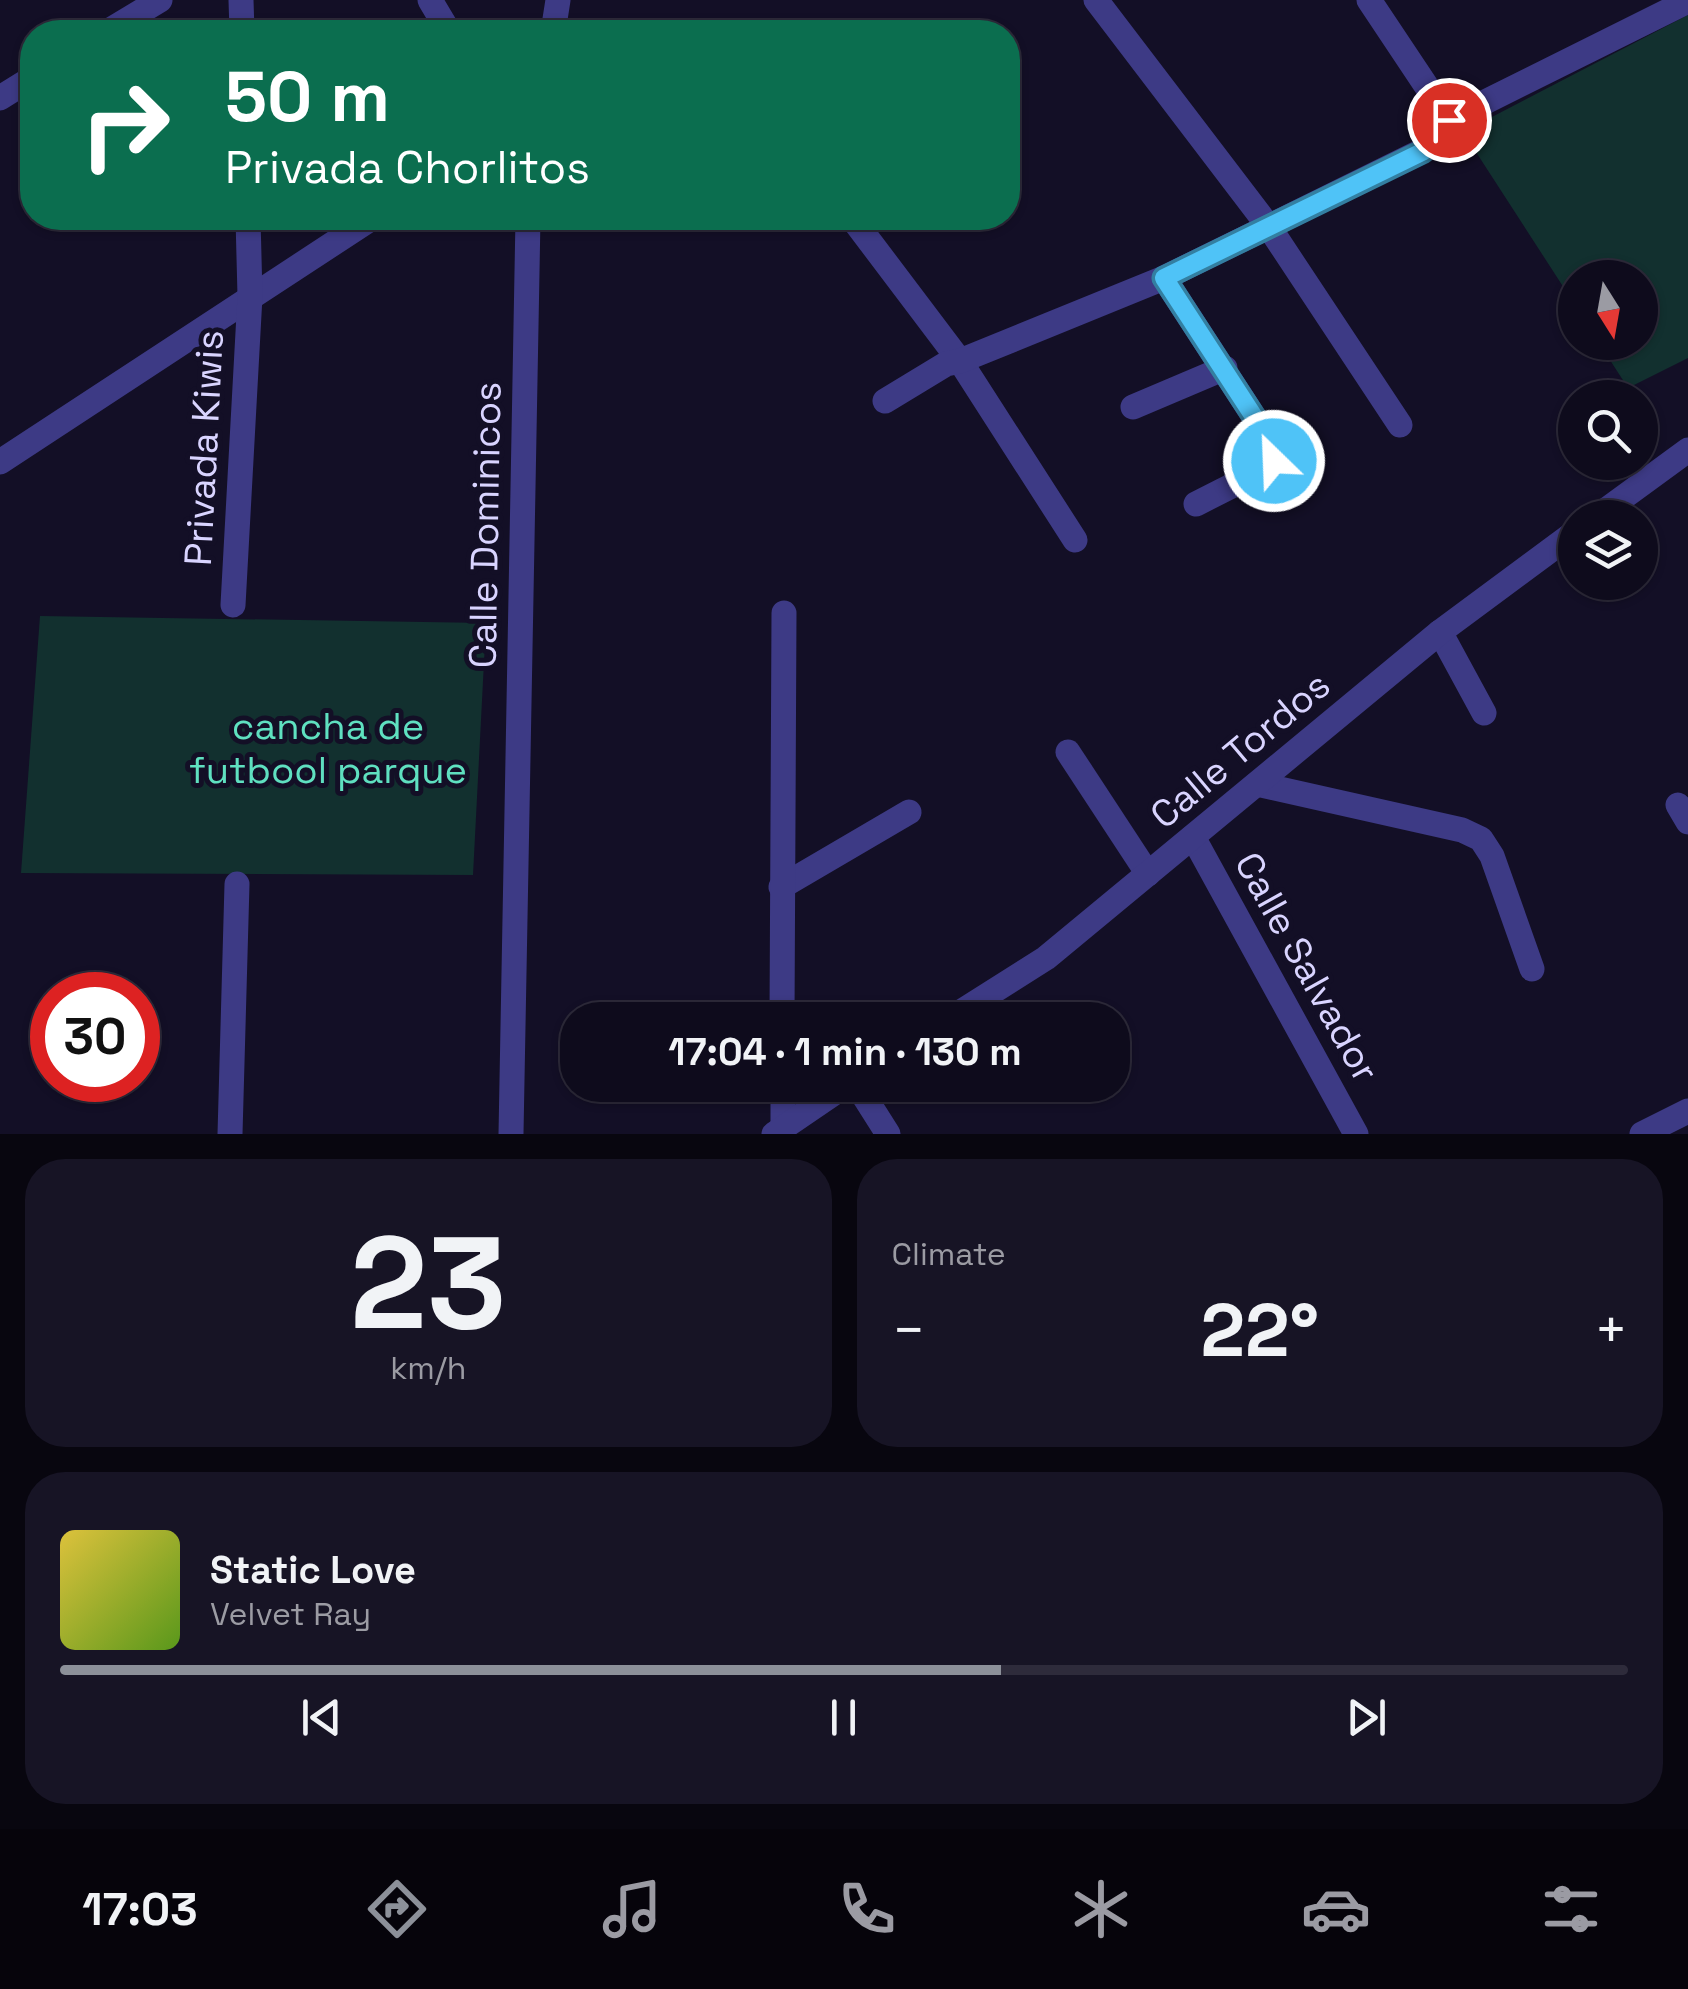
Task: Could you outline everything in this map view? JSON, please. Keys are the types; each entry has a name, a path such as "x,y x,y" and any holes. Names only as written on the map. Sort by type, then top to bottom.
{"street":[{"path":"127,20 160,0"},
{"path":"1096,0 1269,227 1400,425"},
{"path":"1369,0 1449,120"},
{"path":"885,401 946,364 1164,278 1422,152 1435,142 1449,120 1688,0"},
{"name":"Privada Kiwis","path":"233,605 250,296 248,230"},
{"path":"0,462 353,230"},
{"name":"Calle Dominicos","path":"511,1134 528,230"},
{"path":"861,230 960,361 1075,540"},
{"path":"1164,278 1273,446 1274,461 1265,470 1196,504"},
{"path":"1133,407 1225,368"},
{"path":"1620,500 1688,450"},
{"name":"Calle Tordos","path":"976,1002 1046,958 1440,632 1558,545"},
{"path":"782,1002 784,614"},
{"path":"1440,632 1484,713"},
{"path":"1068,752 1148,874"},
{"path":"1257,784 1462,830 1481,839 1492,856 1532,968"},
{"path":"782,887 909,812"},
{"name":"Calle Salvador","path":"1193,837 1356,1134"},
{"path":"230,1134 237,884"},
{"path":"779,1131 781,1102"},
{"path":"779,1131 821,1102"},
{"path":"868,1102 888,1134"},
{"path":"1642,1134 1676,1122"}],"green space":[{"path":"1688,15 1688,358 1644,380 1623,380 1610,360 1658,360 1658,260 1558,260 1558,279 1463,132"},
{"name":"cancha de futbool parque","path":"40,616 486,623 473,875 21,873"}],"route":[{"path":"1274,461 1273,446 1164,278 1422,152 1435,142 1449,120"}]}
